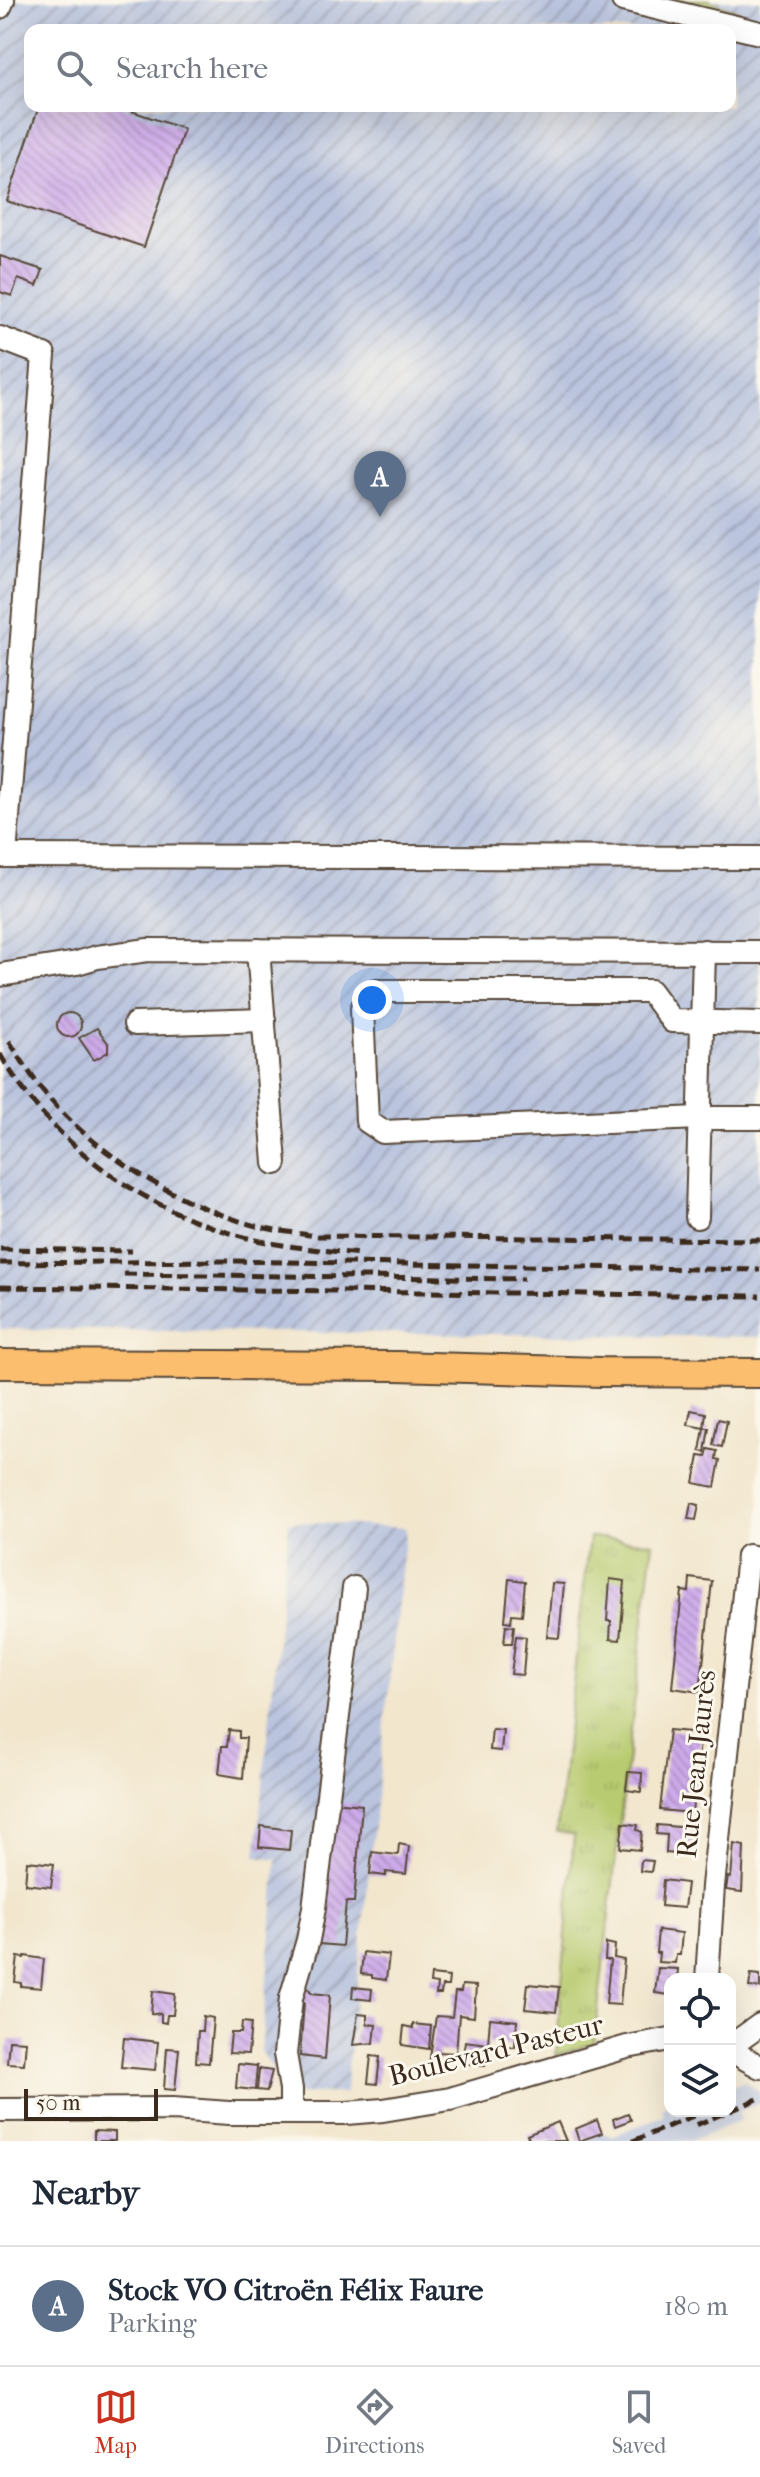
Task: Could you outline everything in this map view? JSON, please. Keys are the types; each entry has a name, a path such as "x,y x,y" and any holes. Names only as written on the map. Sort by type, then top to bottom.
{"main road":[{"path":"0,1364 396,1366 760,1373"}],"street":[{"path":"0,7 3,0"},
{"path":"623,0 723,24"},
{"path":"736,27 760,33"},
{"path":"0,338 44,355 2,856 760,858"},
{"path":"0,975 148,950 760,952"},
{"path":"258,950 275,1163"},
{"path":"697,1217 704,951"},
{"path":"0,961 75,954 97,957"},
{"path":"760,1023 672,1021 650,991 376,991 362,1008 367,1121 383,1132 760,1118"},
{"path":"135,1024 264,1020"},
{"name":"Rue Jean Jaurès","path":"707,1973 713,1886 754,1557"},
{"path":"291,2113 291,2089 285,2054 291,1998 314,1908 354,1588"},
{"path":"735,2045 760,2025"},
{"name":"Boulevard Pasteur","path":"0,2110 173,2109 291,2113 383,2110 450,2099 627,2047 664,2040"},
{"path":"736,2053 760,2067"}],"shaded area":[{"path":"0,0 760,0 760,1337 0,1329"},
{"path":"289,1521 406,1528 345,2093 276,2095 276,2072 261,2053 277,1859 256,1856"},
{"path":"745,2081 760,2093 760,2102 738,2112 741,2120 690,2141 583,2141 602,2133 612,2136 664,2115 736,2117 736,2085"}],"green space":[{"path":"659,0 709,0 738,11 732,18"},
{"path":"589,1537 653,1543 594,2043 556,2055 574,1835 557,1832"}],"building":[{"path":"37,112 134,112 184,129 144,247 7,201"},
{"path":"0,256 43,270 37,286 18,279 12,296 0,292"},
{"path":"69,1013 77,1017 81,1025 77,1033 69,1037 61,1033 57,1025 61,1017"},
{"path":"97,1028 108,1043 108,1052 94,1060 79,1038"},
{"path":"691,1410 706,1413 704,1428 688,1425"},
{"path":"718,1419 727,1421 722,1447 713,1445"},
{"path":"704,1428 709,1428 705,1452 700,1451"},
{"path":"708,1449 717,1451 716,1459 720,1460 715,1487 694,1483 699,1456 706,1457"},
{"path":"691,1503 699,1505 696,1520 688,1519"},
{"path":"690,1578 712,1581 700,1692 672,1688 682,1591 689,1592"},
{"path":"509,1579 525,1581 522,1615 512,1614 511,1622 505,1621"},
{"path":"610,1579 625,1581 620,1640 610,1639 611,1621 607,1621"},
{"path":"552,1583 564,1584 559,1638 547,1637"},
{"path":"506,1625 514,1626 512,1643 504,1643"},
{"path":"516,1636 526,1637 523,1675 511,1674"},
{"path":"492,1729 503,1730 501,1751 490,1750"},
{"path":"229,1730 239,1731 239,1738 246,1738 243,1778 219,1774 222,1746 227,1746"},
{"path":"669,1730 701,1733 692,1813 660,1810"},
{"path":"628,1772 642,1773 641,1792 626,1790"},
{"path":"334,1802 362,1805 354,1902 346,1902 342,1946 319,1944"},
{"path":"623,1823 638,1825 637,1830 642,1832 640,1850 620,1848"},
{"path":"657,1825 689,1828 690,1855 666,1853 667,1835 656,1834"},
{"path":"261,1826 291,1830 289,1850 259,1847"},
{"path":"399,1844 409,1846 406,1874 370,1874 372,1852 398,1855"},
{"path":"734,1844 744,1846 742,1892 726,1890 728,1877 731,1878"},
{"path":"641,1860 653,1861 651,1872 640,1871"},
{"path":"27,1861 54,1864 51,1887 25,1884"},
{"path":"663,1880 687,1883 684,1908 661,1906"},
{"path":"658,1930 682,1933 680,1955 676,1955 675,1963 658,1962"},
{"path":"606,1943 615,1945 614,1958 624,1960 620,2005 606,2004 610,1960 605,1960"},
{"path":"363,1952 389,1955 386,1980 361,1974"},
{"path":"18,1957 44,1959 41,1988 21,1986 21,1983 15,1982"},
{"path":"658,1968 678,1969 678,1973 664,1973 664,1994 655,1993"},
{"path":"751,1974 760,1975 760,1988 749,1987"},
{"path":"431,1975 449,1977 448,1986 442,1986 441,1994 436,1994 437,1984 430,1983"},
{"path":"528,1984 559,1987 556,2012 525,2009"},
{"path":"462,1985 476,1986 474,2017 459,2015 456,2053 438,2052 437,2066 429,2065 436,2016 452,2017 455,1992 461,1992"},
{"path":"307,1987 312,1993 330,1995 325,2059 300,2056 304,2002 298,1997"},
{"path":"353,1987 372,1989 371,2000 352,1998"},
{"path":"153,1991 175,1994 173,2015 167,2015 166,2023 161,2022 161,2014 151,2013"},
{"path":"358,2014 367,2015 367,2024 376,2025 374,2043 353,2045"},
{"path":"203,2016 213,2018 209,2063 196,2062 198,2031 202,2031"},
{"path":"490,2018 517,2021 515,2047 488,2044"},
{"path":"242,2022 251,2023 248,2054 229,2053 231,2033 241,2033"},
{"path":"413,2024 431,2026 429,2049 402,2045 404,2026 413,2028"},
{"path":"124,2038 158,2042 155,2070 121,2067"},
{"path":"9,2040 26,2041 24,2064 7,2063"},
{"path":"465,2041 488,2044 485,2066 462,2063"},
{"path":"167,2048 179,2049 175,2090 164,2089"},
{"path":"371,2056 380,2057 377,2084 368,2083"},
{"path":"238,2064 257,2066 255,2090 236,2088"},
{"path":"259,2069 272,2071 267,2091 257,2090"},
{"path":"628,2113 631,2120 615,2126 613,2119"},
{"path":"597,2120 602,2133 579,2141 575,2129"},
{"path":"558,2122 566,2141 530,2141 527,2135"},
{"path":"94,2131 115,2132 115,2141 94,2141"}],"railway":[{"path":"9,1041 36,1082 61,1111 111,1155 199,1206 260,1227 315,1236 760,1240"},
{"path":"0,1054 46,1117 74,1145 104,1170 170,1210 244,1237 287,1246 360,1254"},
{"path":"0,1249 132,1251"},
{"path":"0,1263 229,1261 760,1270"},
{"path":"124,1274 524,1279"},
{"path":"0,1287 760,1296"},
{"path":"736,2108 760,2098"},
{"path":"633,2141 691,2117"},
{"path":"696,2125 715,2117"}],"place":[{"name":"Stock VO Citroën Félix Faure","path":"380,517"}]}
